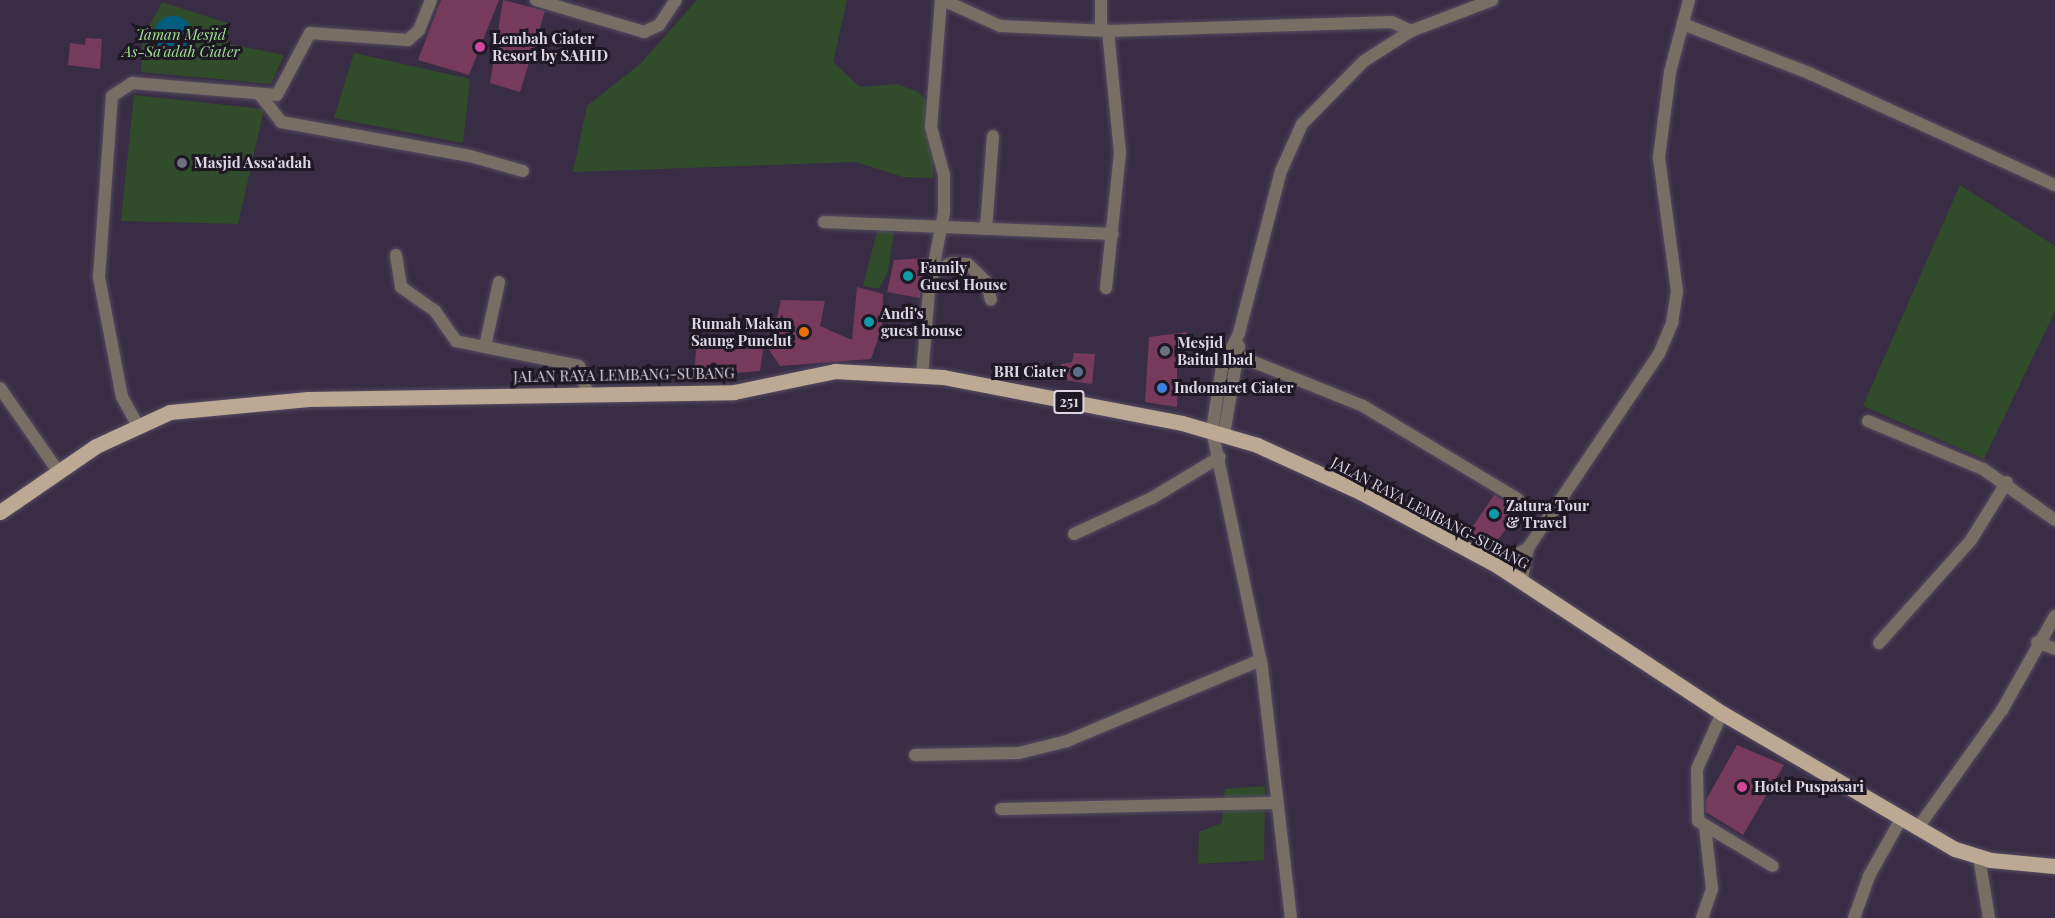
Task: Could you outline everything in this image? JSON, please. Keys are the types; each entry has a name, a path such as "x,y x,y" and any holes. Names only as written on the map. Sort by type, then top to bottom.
{"main road":[{"name":"JALAN RAYA LEMBANG-SUBANG","path":"0,512 58,471 137,424 170,412 308,399 734,392 835,371 922,376 1218,432 1360,492 1498,566 1722,713 1917,829 1979,857 2055,866"}],"street":[{"path":"137,424 122,397 99,277 112,96 132,83 261,96 281,92 310,33 408,40 419,30 431,0"},
{"path":"536,0 644,32 659,25 676,0"},
{"path":"922,376 932,272 941,227 944,175 932,144 931,85 942,0 1000,26 1104,30 1392,22 1411,31"},
{"path":"1101,0 1120,153 1106,288"},
{"path":"1292,918 1274,803 1261,660 1218,462 1218,432 1234,353 1281,171 1302,124 1328,91 1411,31 1492,0"},
{"path":"1521,582 1528,548 1659,354 1672,323 1677,291 1659,157 1670,72 1689,0"},
{"path":"1683,24 1811,74 2055,185"},
{"path":"261,96 281,122 470,156 523,171"},
{"path":"986,229 993,135"},
{"path":"824,222 1113,234"},
{"path":"396,255 401,287 435,311 456,341 579,366 588,395"},
{"path":"932,272 952,263 968,264 987,283 991,300"},
{"path":"485,347 499,282"},
{"path":"1234,353 1363,406 1518,499"},
{"path":"0,388 58,471"},
{"path":"1868,421 2007,482 2055,520"},
{"path":"1074,534 1152,498 1218,462"},
{"path":"1878,643 1927,594 2007,482"},
{"path":"1498,566 1528,548"},
{"path":"1917,829 2002,710 2037,642 2055,616"},
{"path":"2037,642 2055,649"},
{"path":"915,755 1019,753 1067,741 1261,660"},
{"path":"1702,918 1712,889 1705,827 1696,810 1697,769 1722,713"},
{"path":"1001,809 1274,803"},
{"path":"1854,918 1869,876 1901,819"},
{"path":"1705,827 1773,866"},
{"path":"1979,857 1989,918"}],"green space":[{"path":"697,0 847,0 833,62 860,87 897,84 918,92 936,109 933,178 903,177 856,162 573,172 587,106 640,64"},
{"name":"Taman Mesjid As-Sa'adah Ciater","path":"162,2 230,24 228,44 284,55 271,84 141,72 143,37"},
{"path":"354,53 470,79 463,143 334,118"},
{"path":"134,95 264,109 238,224 121,221"},
{"path":"1960,185 2055,246 2055,311 1984,459 1863,406"},
{"path":"878,228 894,233 887,275 879,288 872,288 863,286"},
{"path":"1265,786 1264,860 1198,864 1199,832 1222,823 1225,789"}],"water":[{"path":"173,16 187,21 192,35 187,49 173,54 159,49 154,35 159,21"}],"building":[{"path":"441,0 499,0 469,75 418,60"},
{"path":"503,0 545,11 520,92 490,83"},
{"path":"86,38 102,39 100,69 68,65 70,43 85,45"},
{"name":"Family Guest House","path":"925,258 920,298 887,292 894,260"},
{"name":"Rumah Makan Saung Punclut","path":"857,287 883,294 882,327 871,359 780,366 769,350 781,300 825,301 820,326 852,340"},
{"path":"1187,332 1177,368 1177,407 1145,402 1149,337"},
{"path":"731,339 764,343 760,371 694,376 697,340"},
{"name":"BRI Ciater","path":"1074,353 1095,354 1092,384 1065,380 1061,364 1072,362"},
{"name":"Zatura Tour & Travel","path":"1494,495 1514,506 1502,522 1509,525 1492,548 1467,535"},
{"name":"Hotel Puspasari","path":"1737,745 1784,765 1743,835 1706,812 1706,800"}],"place":[{"name":"Lembah Ciater Resort by SAHID","path":"480,47"},
{"name":"Masjid Assa'adah","path":"182,163"},
{"name":"Family Guest House","path":"908,276"},
{"name":"Andi's guest house","path":"869,322"},
{"name":"Rumah Makan Saung Punclut","path":"804,332"},
{"name":"Mesjid Baitul Ibad","path":"1165,351"},
{"name":"BRI Ciater","path":"1078,372"},
{"name":"Indomaret Ciater","path":"1162,388"},
{"name":"Zatura Tour & Travel","path":"1494,514"},
{"name":"Hotel Puspasari","path":"1742,787"}]}
